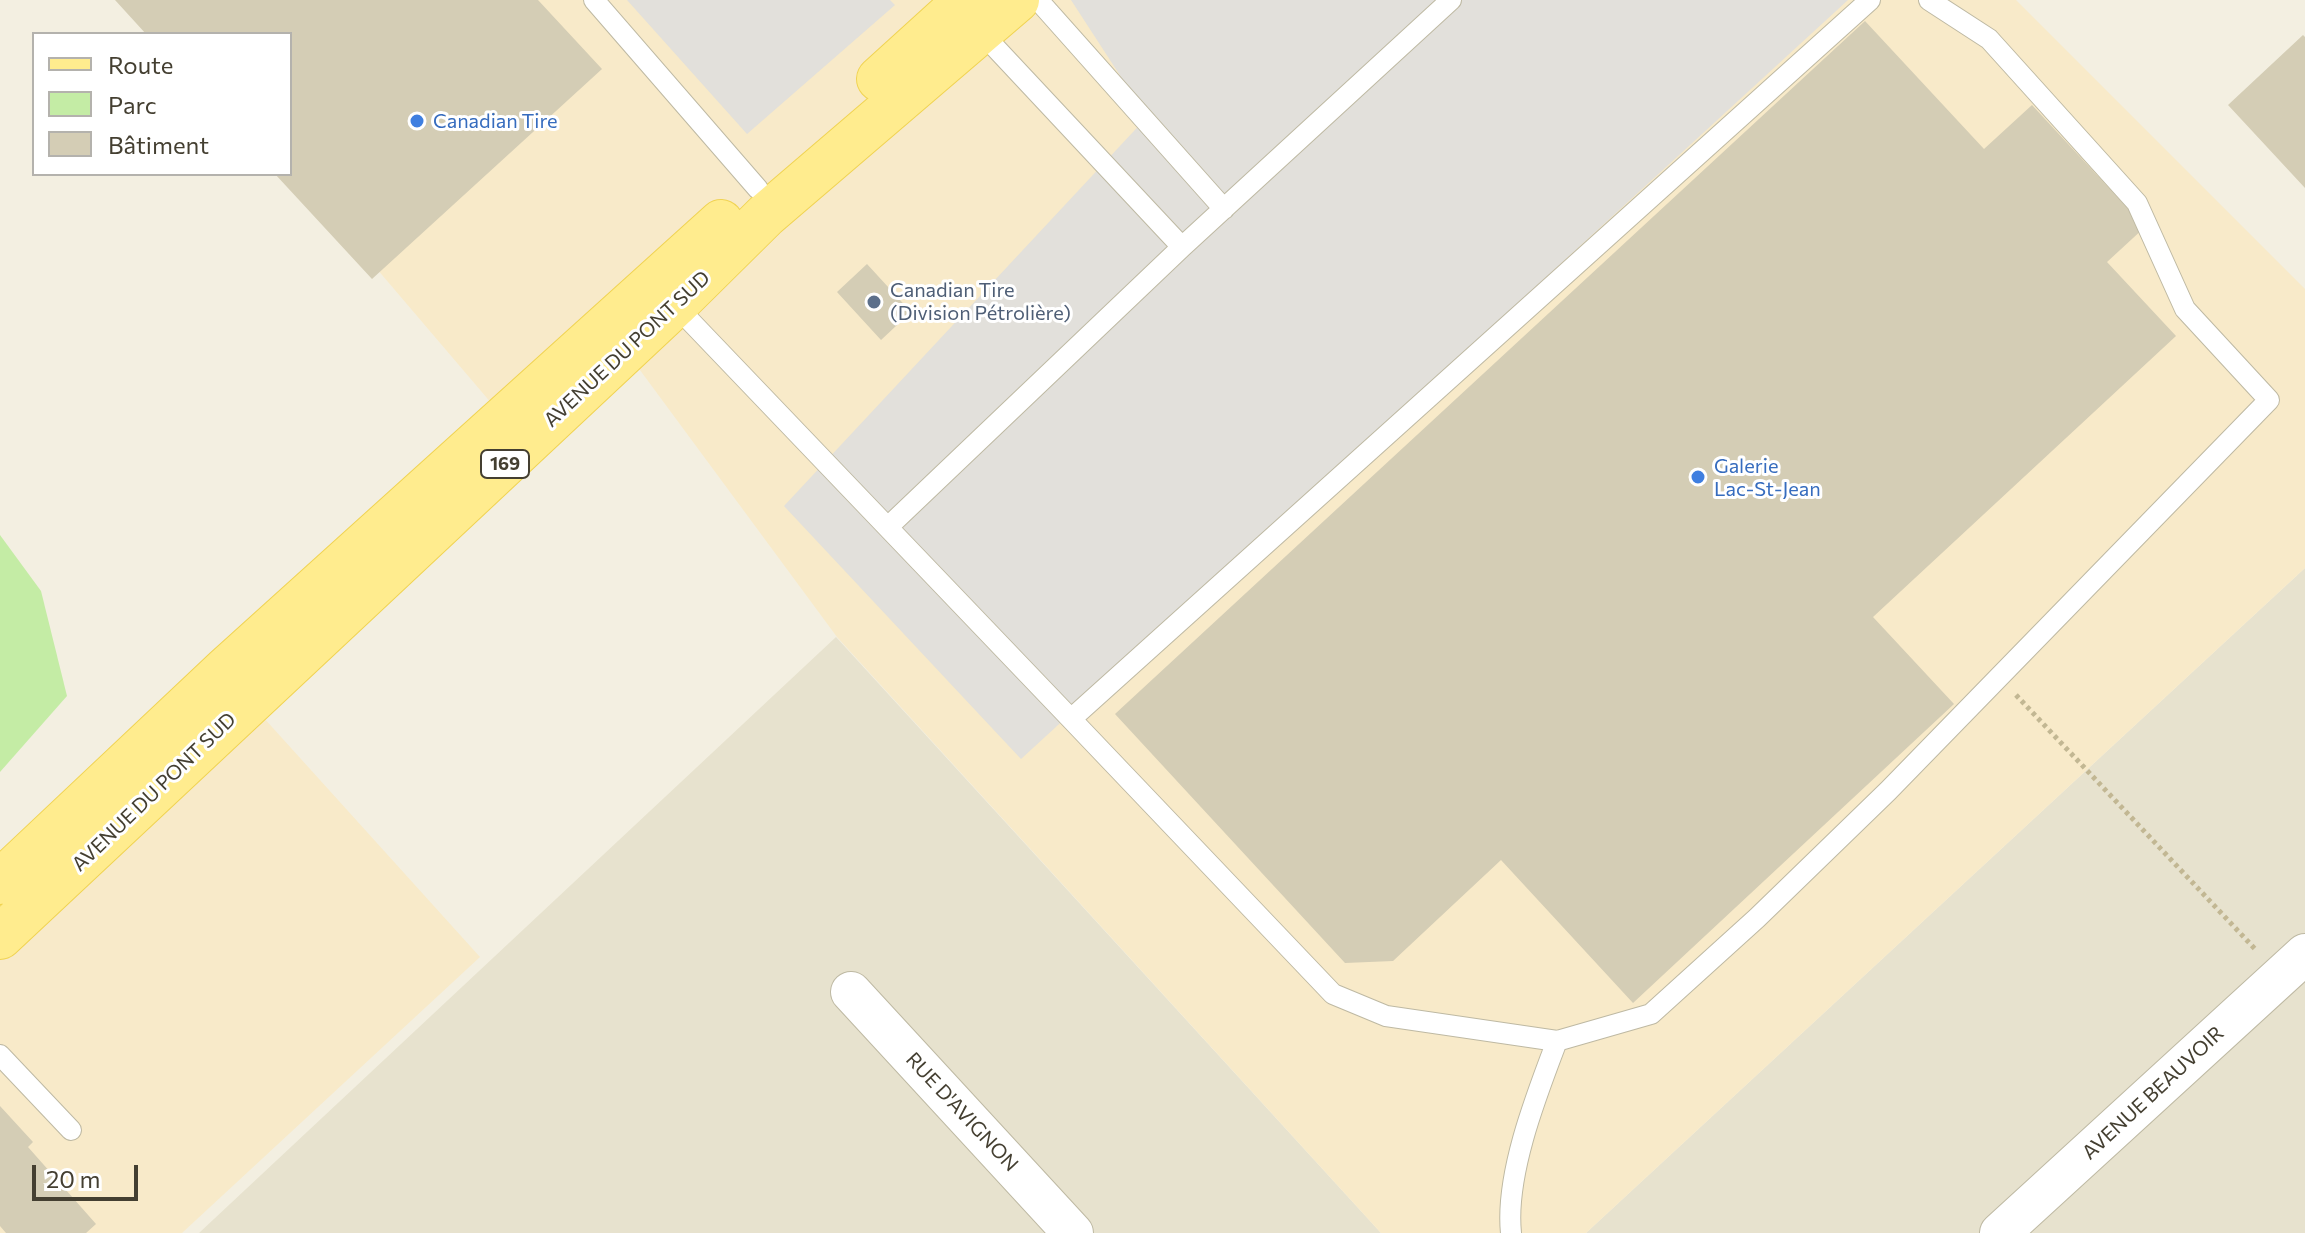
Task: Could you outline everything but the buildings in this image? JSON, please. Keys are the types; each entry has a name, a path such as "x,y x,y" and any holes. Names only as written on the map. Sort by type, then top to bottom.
{"main road":[{"name":"AVENUE DU PONT SUD","path":"0,937 665,293 758,189 968,12 1017,0"},
{"name":"AVENUE DU PONT SUD","path":"0,882 226,669 665,293 766,215 968,12"}],"street":[{"name":"AVENUE BEAUVOIR","path":"2000,1233 2293,965"},
{"name":"RUE D'AVIGNON","path":"851,992 1073,1233"}],"lane":[{"path":"594,0 758,189"},
{"path":"1038,0 1224,209"},
{"path":"889,526 1182,247 1451,0"},
{"path":"1071,719 1870,0"},
{"path":"665,293 1333,994 1386,1016 1557,1041 1651,1014 1757,918 1999,677 2269,400 2185,309 2137,203 1989,39 1929,0"},
{"path":"968,12 1182,247"},
{"path":"1511,1233 1508,1208 1530,1119 1557,1041"},
{"path":"0,1055 71,1130"}],"path":[{"path":"1999,677 2293,965"}],"shaded area":[{"path":"147,0 2016,0 2305,289 2305,568 1586,1233 1381,1233 837,637 634,362 533,452 292,169 292,32"},
{"path":"627,0 890,0 895,5 747,134"},
{"path":"1071,0 1848,0 1021,759 784,506 1147,117"},
{"path":"2305,568 2305,1233 1586,1233"},
{"path":"836,637 1381,1233 199,1233"},
{"path":"263,717 480,957 182,1233 0,1233 0,955"}],"green space":[{"path":"0,535 41,591 67,696 0,772"}],"place":[{"name":"Canadian Tire","path":"417,121"},
{"name":"Canadian Tire (Division Pétrolière)","path":"874,302"},
{"name":"Galerie Lac-St-Jean","path":"1698,477"}]}
